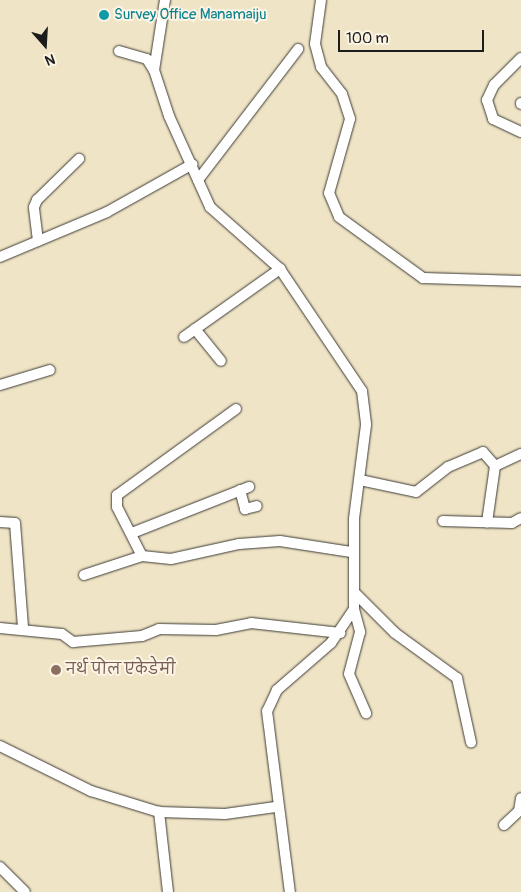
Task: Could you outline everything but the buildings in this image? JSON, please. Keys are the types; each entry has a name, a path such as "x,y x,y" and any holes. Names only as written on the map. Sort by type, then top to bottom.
{"street":[{"path":"154,70 165,0"},
{"path":"321,0 315,44 321,67 342,94 350,119 329,193 339,217 423,278 521,281"},
{"path":"198,180 298,49"},
{"path":"119,52 147,59 154,70 169,116 193,164 210,207 280,269 362,391 366,424 351,552 356,594 354,609 360,632 349,674 366,713"},
{"path":"521,58 494,85 487,100 493,119 521,132"},
{"path":"38,241 37,200 79,158"},
{"path":"0,257 106,212 193,164"},
{"path":"184,336 280,269"},
{"path":"195,329 220,360"},
{"path":"0,385 50,370"},
{"path":"142,556 132,533 117,507 117,495 236,409"},
{"path":"360,480 416,492 472,454 482,452 495,466"},
{"path":"495,466 521,454"},
{"path":"487,522 495,466"},
{"path":"132,533 244,488 245,509 257,506"},
{"path":"443,521 512,523 521,518"},
{"path":"0,522 15,523 23,627"},
{"path":"84,575 142,556 171,559 239,544 280,541 351,552"},
{"path":"356,594 395,633 456,678 471,742"},
{"path":"290,892 276,807 269,701 340,633 354,609"},
{"path":"0,628 23,627 62,634 73,642 142,636 159,629 216,630 251,623 340,633"},
{"path":"0,746 91,791 159,812 225,814 276,807"},
{"path":"504,825 519,811 521,798"},
{"path":"159,812 168,892"},
{"path":"0,868 25,892"}],"place":[{"name":"Survey Office Manamaiju","path":"104,15"},
{"name":"नर्थ पोल एकेडेमी","path":"56,670"}]}
